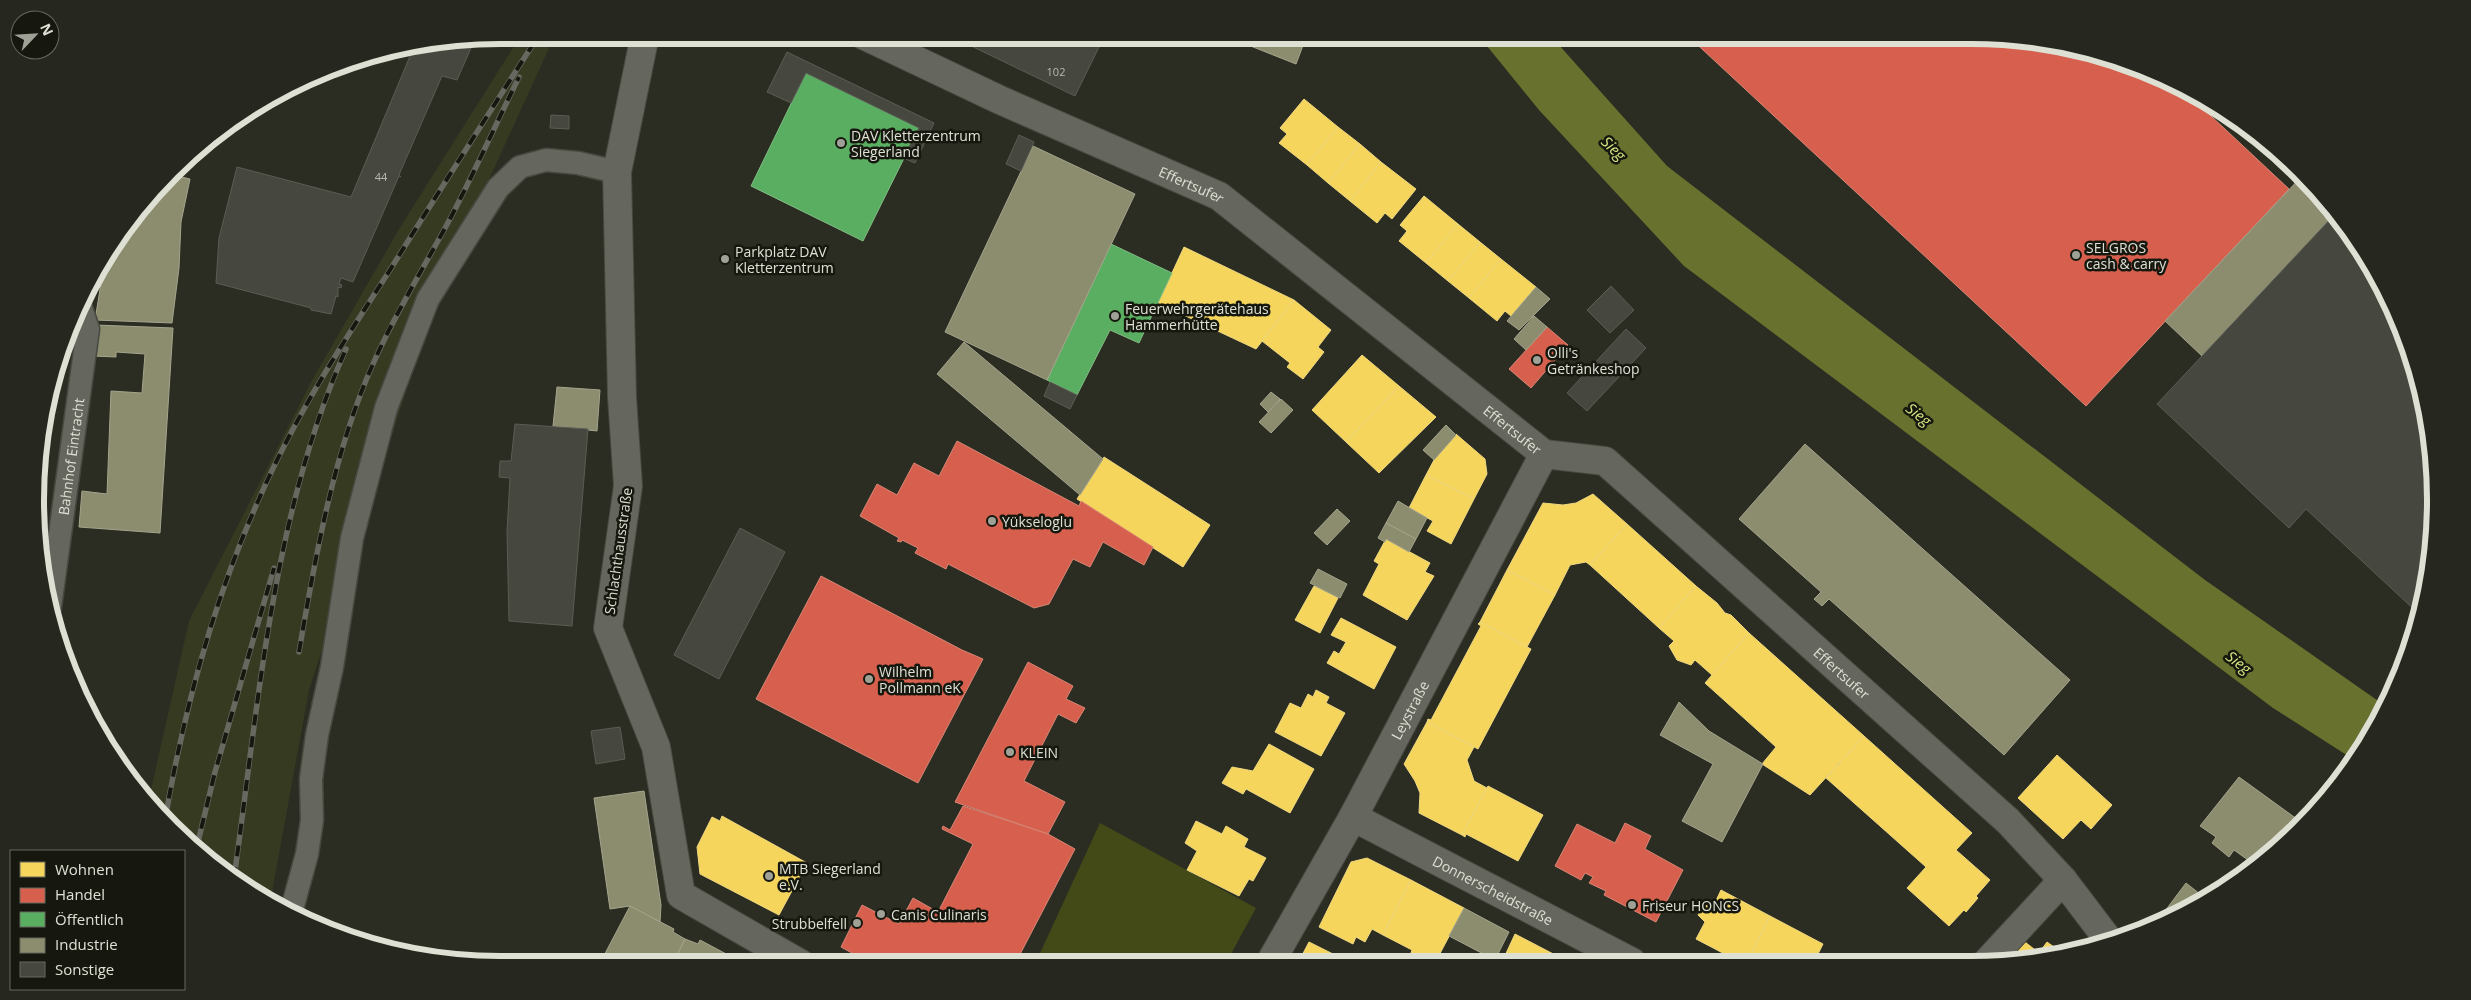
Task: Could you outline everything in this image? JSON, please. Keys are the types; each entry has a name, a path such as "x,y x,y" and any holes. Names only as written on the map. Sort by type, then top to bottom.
{"street":[{"name":"Schlachthausstraße","path":"643,44 618,172 622,397 628,486 608,628 656,747 681,895 782,956"},
{"name":"Effertsufer","path":"882,44 1000,100 1219,196 1544,454 1605,461 2008,821 2063,880 2105,936"},
{"name":"Leystraße","path":"1274,956 1353,817 1544,454"},
{"name":"Donnerscheidstraße","path":"1353,817 1602,955"},
{"path":"1993,955 2063,880"}],"lane":[{"path":"293,906 308,846 312,820 311,779 317,734 332,666 352,538 386,408 428,299 498,188 520,167 546,160 578,163 618,172"},
{"name":"Bahnhof Eintracht","path":"53,587 88,329 83,314"}],"shaded area":[{"path":"515,44 551,44 440,287 309,690 272,895 222,862 199,843 177,823 150,793 189,621 310,384 399,229"},
{"path":"1100,823 1256,908 1230,956 1039,956"}],"water":[{"name":"Sieg","path":"1485,44 1558,44 1667,166 2205,580 2380,702 2348,756 2273,708 1684,266 1539,110"}],"building: Wohnen":[{"path":"1304,99 1338,127 1307,165 1279,143 1287,134 1280,128"},
{"path":"1338,127 1360,144 1328,183 1307,165"},
{"path":"1360,144 1381,162 1350,201 1328,183"},
{"path":"1381,162 1416,189 1392,219 1385,213 1377,223 1350,201"},
{"path":"1424,196 1458,224 1426,263 1399,241 1407,231 1400,225"},
{"path":"1458,224 1480,242 1448,281 1426,263"},
{"path":"1480,242 1501,259 1469,298 1448,281"},
{"path":"1184,247 1294,300 1256,349 1158,303"},
{"path":"1501,259 1536,287 1511,316 1505,311 1497,321 1469,298"},
{"path":"1294,300 1331,330 1318,347 1324,352 1303,379 1287,367 1290,363 1262,341"},
{"path":"1362,355 1399,386 1346,442 1312,410"},
{"path":"1399,386 1436,417 1379,473 1346,442"},
{"path":"1456,434 1485,459 1487,474 1474,499 1426,475 1434,460"},
{"path":"1104,457 1210,525 1183,567 1077,499"},
{"path":"1426,475 1474,499 1451,544 1427,531 1433,521 1409,508"},
{"path":"1593,494 1627,524 1590,565 1586,562 1570,565 1555,595 1507,570 1543,503 1563,505 1576,503"},
{"path":"1627,524 1696,586 1659,628 1590,565"},
{"path":"1386,539 1430,563 1425,572 1434,576 1407,620 1363,595 1379,564 1374,561"},
{"path":"1507,570 1555,595 1527,647 1480,622"},
{"path":"1314,586 1338,598 1320,633 1295,620"},
{"path":"1696,586 1717,603 1725,613 1731,615 1749,633 1712,675 1695,660 1691,665 1677,660 1669,646 1674,641 1659,628"},
{"path":"1341,618 1396,647 1374,689 1327,663 1334,651 1339,654 1346,642 1331,635"},
{"path":"1480,622 1531,649 1478,749 1427,722 1428,719 1431,720 1481,626 1478,624"},
{"path":"1749,633 1864,736 1810,795 1762,764 1776,747 1705,683"},
{"path":"1316,690 1329,697 1326,703 1345,713 1321,756 1275,732 1290,703 1301,708 1308,694 1313,697"},
{"path":"1427,722 1474,747 1467,760 1474,781 1487,788 1462,835 1419,813 1420,793 1404,764"},
{"path":"1864,736 1972,833 1956,850 1990,880 1976,896 1978,898 1966,912 1964,910 1949,926 1907,888 1926,867 1826,778"},
{"path":"1269,744 1314,769 1290,813 1246,789 1243,794 1222,783 1232,767 1253,771"},
{"path":"2057,755 2112,805 2091,829 2081,820 2063,839 2018,798"},
{"path":"1488,786 1543,815 1518,861 1466,834 1465,837 1462,835"},
{"path":"722,816 807,863 779,915 700,874 697,847 712,817 720,821"},
{"path":"1196,821 1222,834 1226,826 1248,839 1244,847 1266,858 1253,881 1249,879 1239,896 1187,870 1197,851 1185,843"},
{"path":"1367,858 1411,880 1383,935 1372,929 1365,942 1356,937 1353,944 1319,927 1351,862"},
{"path":"1411,880 1464,908 1439,956 1410,956 1412,950 1383,935"},
{"path":"1721,890 1770,916 1750,956 1729,956 1696,939 1705,922 1698,915 1703,905 1713,907"},
{"path":"1770,916 1823,944 1817,956 1750,956"},
{"path":"1515,934 1557,956 1505,956"},
{"path":"1309,942 1337,956 1302,956"},
{"path":"2025,942 2037,951 2031,952 2016,954"},
{"path":"2047,942 2055,948 2041,950"}],"building: Handel":[{"name":"SELGROS cash & carry","path":"1697,44 1971,44 2031,48 2089,59 2118,68 2146,78 2200,106 2289,189 2086,406"},
{"name":"Olli's Getränkeshop","path":"1547,327 1568,345 1531,388 1509,369"},
{"name":"Yükseloglu","path":"957,441 1079,506 1081,501 1153,547 1144,565 1103,542 1090,567 1073,559 1049,604 1034,608 948,564 946,569 915,553 918,548 902,540 901,542 897,541 899,538 860,516 877,484 897,495 914,463 939,476"},
{"name":"Wilhelm Pollmann eK","path":"821,576 962,650 983,659 918,783 756,699"},
{"name":"KLEIN","path":"1028,662 1073,686 1066,699 1085,708 1076,723 1058,714 1024,781 1065,802 1048,834 955,802"},
{"path":"963,806 1048,834 1075,849 1019,956 857,956 841,947 862,905 899,924 913,898 938,912 973,844 942,829 943,826 950,830"},
{"path":"1625,823 1651,836 1645,849 1683,870 1656,922 1604,895 1606,891 1589,883 1593,877 1585,873 1581,880 1555,866 1577,824 1615,843"}],"building: Öffentlich":[{"name":"DAV Kletterzentrum Siegerland","path":"806,73 919,128 863,241 751,186"},
{"name":"Feuerwehrgerätehaus Hammerhütte","path":"1111,244 1172,273 1139,343 1110,330 1077,395 1047,380"}],"building: Industrie":[{"path":"1246,44 1304,44 1296,64"},
{"path":"1033,146 1135,194 1047,380 945,332"},
{"path":"177,177 190,179 181,222 179,268 172,323 95,320 102,278 121,247 138,222"},
{"path":"2297,181 2330,219 2202,356 2165,321"},
{"path":"1536,287 1550,299 1519,330 1507,321"},
{"path":"1534,316 1547,327 1526,350 1514,339"},
{"path":"96,325 173,328 160,533 79,527 82,491 107,494 111,391 142,393 145,354 116,352 116,357 93,356"},
{"path":"964,342 1103,459 1080,495 937,374"},
{"path":"557,387 600,390 597,431 553,426"},
{"path":"1271,392 1280,399 1268,412 1260,404"},
{"path":"1281,399 1293,410 1271,433 1259,422"},
{"path":"1446,425 1456,435 1434,460 1423,450"},
{"path":"1805,444 2070,680 2004,755 1829,599 1822,606 1814,599 1821,592 1739,519"},
{"path":"1398,501 1427,518 1416,539 1386,523"},
{"path":"1337,509 1350,521 1327,545 1314,533"},
{"path":"1386,523 1416,539 1409,552 1386,539 1385,542 1378,538"},
{"path":"1318,569 1347,584 1340,598 1310,583"},
{"path":"1679,702 1709,731 1763,764 1722,842 1682,821 1713,764 1660,735"},
{"path":"2239,777 2297,819 2250,861 2234,850 2229,857 2212,843 2216,837 2200,826"},
{"path":"644,791 661,905 660,923 630,906 610,909 594,798"},
{"path":"2186,883 2200,894 2173,909 2163,914"},
{"path":"630,906 674,929 673,932 685,939 676,956 604,956"},
{"path":"1464,908 1509,932 1497,956 1487,956 1449,936"},
{"path":"685,939 698,944 700,940 730,956 676,956"}],"building: Sonstige":[{"path":"967,44 1093,44 1099,47 1075,96"},
{"path":"472,45 457,80 442,76 399,175 401,177 399,176 353,282 341,278 339,284 342,285 341,288 338,287 338,297 336,296 331,314 216,283 219,238 237,167 351,197 411,53"},
{"path":"787,52 934,123 915,163 903,158 919,128 806,73 791,103 767,92"},
{"path":"551,115 569,116 569,129 550,128"},
{"path":"1019,135 1034,142 1021,171 1006,164"},
{"path":"2330,219 2366,272 2380,298 2393,325 2412,382 2423,440 2427,500 2423,560 2414,609 2306,509 2289,528 2157,404"},
{"path":"1611,286 1634,310 1610,333 1587,310"},
{"path":"1626,329 1646,348 1587,411 1567,393"},
{"path":"1050,382 1077,395 1070,409 1044,396"},
{"path":"515,424 588,429 572,626 509,621 507,532 510,478 499,477 500,461 511,461"},
{"path":"740,528 785,552 719,679 674,655"},
{"path":"620,727 625,759 596,764 591,731"}],"railway":[{"path":"167,812 181,738 214,617 243,538 287,439 337,354 533,44"},
{"path":"299,652 327,505 347,432 359,397 391,326 451,217 519,77"},
{"path":"235,871 261,677 285,543 301,477 321,412 346,349"},
{"path":"198,842 215,772 274,568"}],"place":[{"name":"DAV Kletterzentrum Siegerland","path":"841,143"},
{"name":"SELGROS cash & carry","path":"2076,255"},
{"name":"Parkplatz DAV Kletterzentrum","path":"725,259"},
{"name":"Feuerwehrgerätehaus Hammerhütte","path":"1115,316"},
{"name":"Olli's Getränkeshop","path":"1537,360"},
{"name":"Yükseloglu","path":"992,521"},
{"name":"Wilhelm Pollmann eK","path":"869,679"},
{"name":"KLEIN","path":"1010,752"},
{"name":"MTB Siegerland e.V.","path":"769,876"},
{"name":"Friseur HONCS","path":"1632,905"},
{"name":"Canis Culinaris","path":"881,914"},
{"name":"Strubbelfell","path":"857,923"}]}
